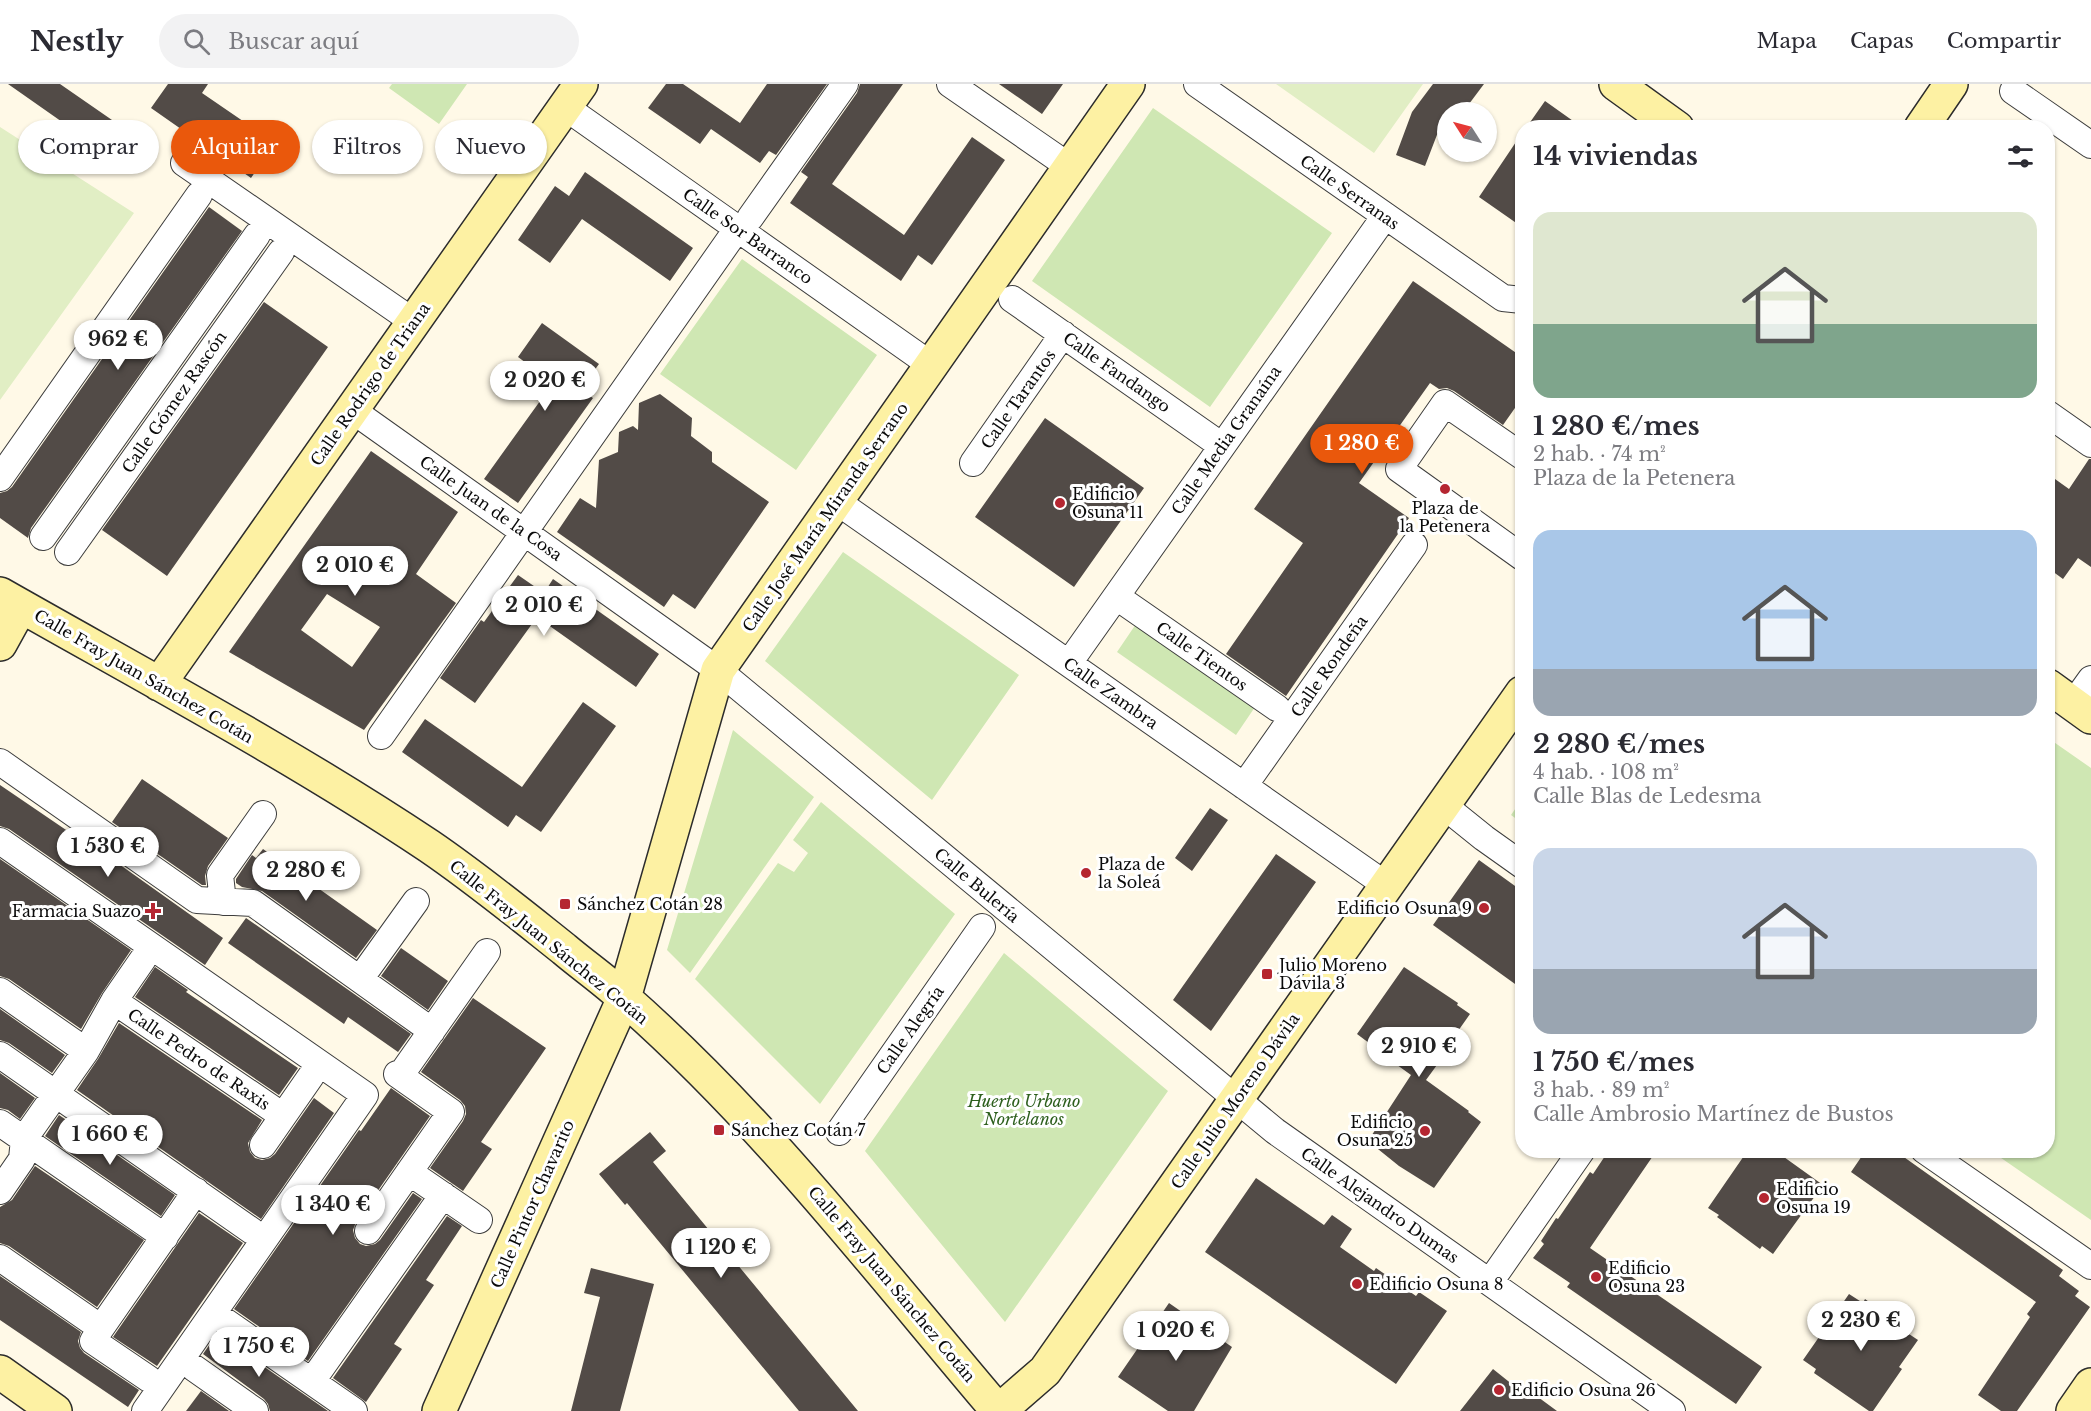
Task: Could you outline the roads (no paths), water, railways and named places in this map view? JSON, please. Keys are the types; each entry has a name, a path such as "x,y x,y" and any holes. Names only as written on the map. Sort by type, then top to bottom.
{"main road":[{"name":"Calle José María Miranda Serrano","path":"624,998 718,670 1128,84"},
{"path":"1616,84 1666,120"},
{"path":"1926,120 1951,84"},
{"name":"Calle Rodrigo de Triana","path":"159,684 573,96"},
{"path":"0,644 10,600"},
{"name":"Calle Fray Juan Sánchez Cotán","path":"10,600 347,794 431,848 498,897 624,998 720,1087 803,1178 998,1411"},
{"name":"Calle Julio Moreno Dávila","path":"998,1411 1045,1371 1515,703"},
{"name":"Calle Pintor Chavarito","path":"439,1411 624,998"},
{"path":"0,1372 56,1411"},
{"path":"2073,1411 2091,1385"}],"street":[{"path":"381,736 845,84"},
{"path":"950,84 1070,167"},
{"name":"Calle Serranas","path":"1197,84 1385,216 1513,299"},
{"path":"2013,91 2055,120"},
{"name":"Calle Sor Barranco","path":"573,96 931,365"},
{"path":"2055,120 2091,145"},
{"path":"200,174 414,322"},
{"path":"0,478 199,195"},
{"name":"Calle Media Granaína","path":"1069,663 1385,216"},
{"name":"Calle Gómez Rascón","path":"43,537 257,235"},
{"name":"Calle Gómez Rascón","path":"68,552 281,252"},
{"name":"Calle Fandango","path":"1012,299 1222,446"},
{"name":"Calle Tarantos","path":"973,463 1063,334"},
{"path":"1515,451 1445,403 1399,469 1515,551"},
{"name":"Calle Juan de la Cosa","path":"352,410 718,670"},
{"path":"2055,419 2091,444"},
{"name":"Calle Zambra","path":"836,501 1386,885"},
{"name":"Calle Rondeña","path":"1244,786 1414,545"},
{"name":"Calle Tientos","path":"1127,604 1277,708"},
{"name":"Calle Bulería","path":"718,670 1236,1100"},
{"path":"0,762 197,900 253,903 432,1031"},
{"path":"1443,805 1515,860"},
{"path":"223,902 220,875 263,814"},
{"path":"0,841 365,1095 145,1411"},
{"path":"360,979 416,901"},
{"name":"Calle Alegría","path":"839,1132 982,927"},
{"path":"368,1232 451,1112 399,1075 487,952"},
{"path":"0,1190 22,1160 24,1139 86,1051 114,1001 143,959"},
{"path":"0,991 86,1051"},
{"name":"Calle Pedro de Raxis","path":"114,1001 284,1116"},
{"path":"0,1055 252,1231"},
{"path":"263,1145 311,1076"},
{"name":"Calle Alejandro Dumas","path":"1236,1100 1275,1131 1672,1411"},
{"path":"0,1123 165,1237"},
{"path":"1490,1282 1576,1158"},
{"path":"1936,1158 2091,1266"},
{"path":"409,1172 478,1220"},
{"path":"149,1379 93,1341 196,1191"},
{"path":"312,1381 443,1195"},
{"path":"0,1258 101,1328"},
{"path":"226,1322 354,1411"},
{"path":"194,1368 255,1411"}],"place":[{"name":"Plaza de la Petenera","path":"1445,489"},
{"name":"Edificio Osuna 11","path":"1060,503"},
{"name":"Plaza de la Soleá","path":"1086,873"},
{"name":"Sánchez Cotán 28","path":"565,904"},
{"name":"Edificio Osuna 9","path":"1484,908"},
{"name":"Farmacia Suazo","path":"153,911"},
{"name":"Julio Moreno Dávila 3","path":"1267,974"},
{"name":"Sánchez Cotán 7","path":"719,1130"},
{"name":"Edificio Osuna 25","path":"1425,1131"},
{"name":"Edificio Osuna 19","path":"1764,1198"},
{"name":"Edificio Osuna 23","path":"1596,1277"},
{"name":"Edificio Osuna 8","path":"1357,1284"},
{"name":"Edificio Osuna 26","path":"1499,1390"}],"park label":[{"name":"Huerto Urbano Nortelanos","path":"1024,1110"}]}
